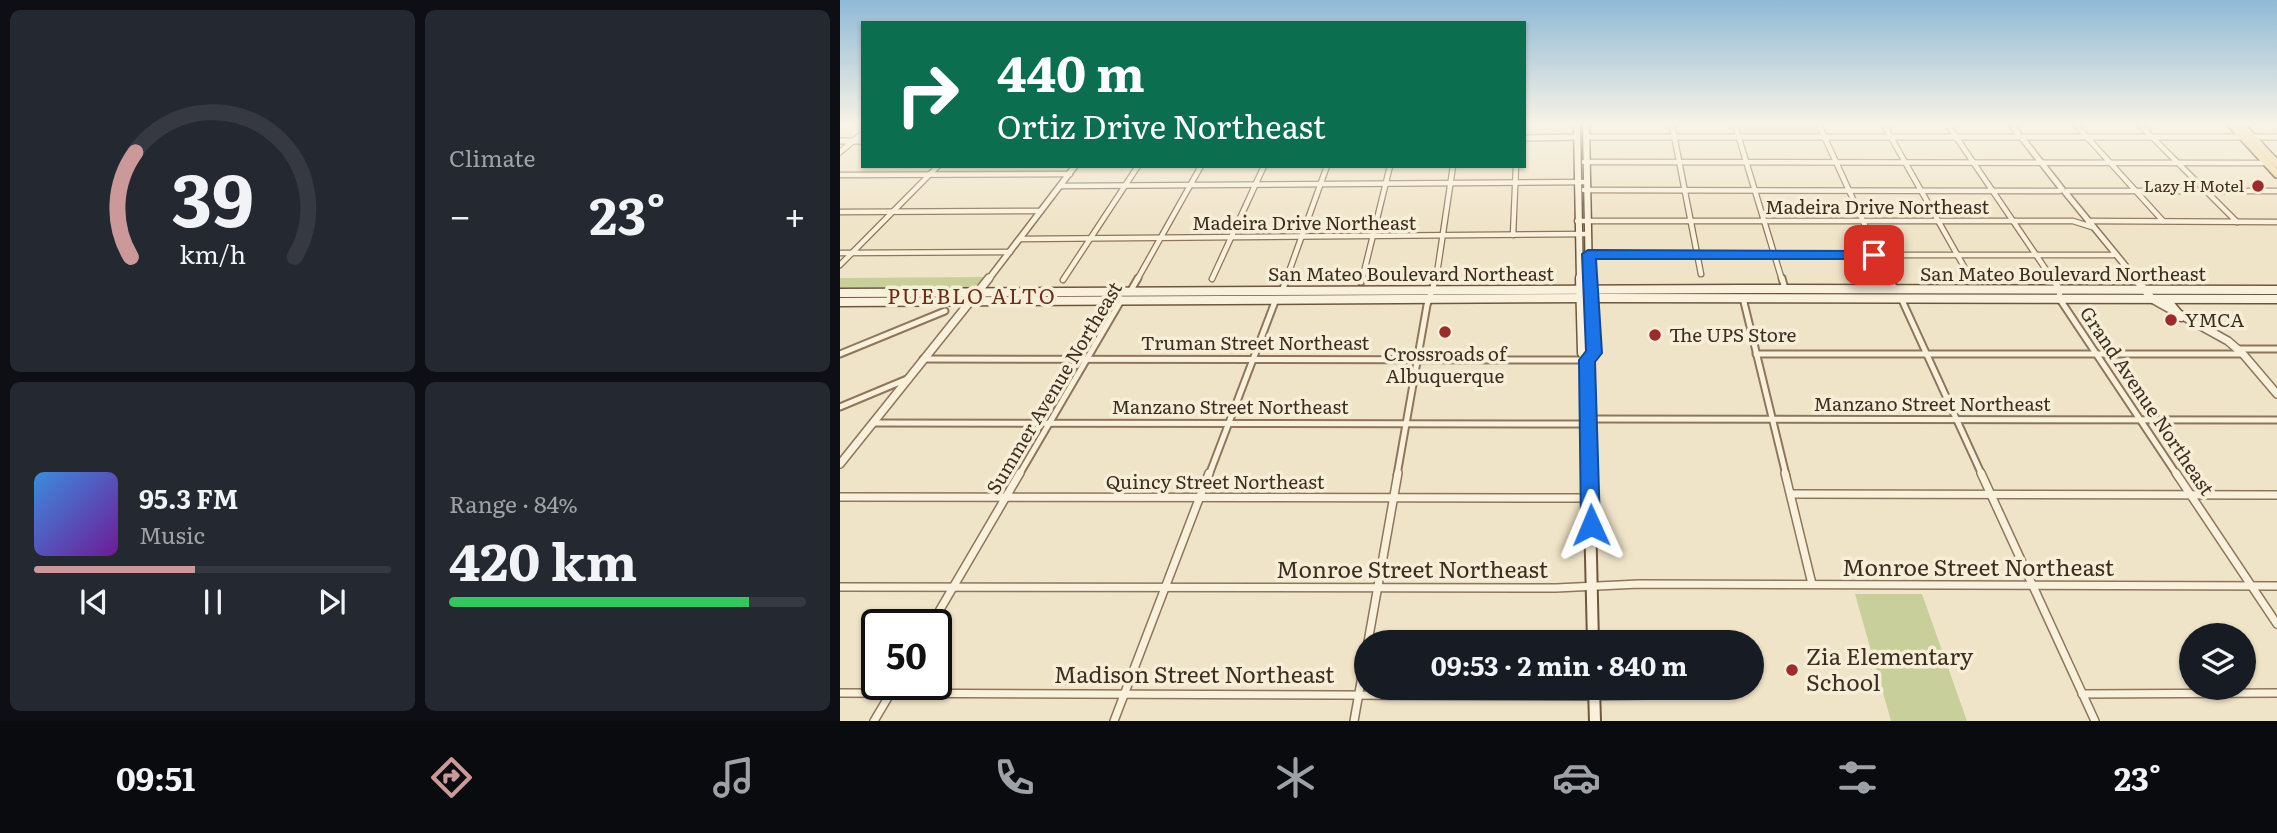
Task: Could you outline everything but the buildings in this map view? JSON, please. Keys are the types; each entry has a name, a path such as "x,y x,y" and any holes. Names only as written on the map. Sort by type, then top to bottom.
{"main road":[{"path":"1577,159 1579,294 1582,354 1587,360 1594,630"},
{"path":"1587,159 1588,254 1594,353 1587,360"},
{"path":"2263,159 2277,174"},
{"name":"San Mateo Boulevard Northeast","path":"1591,294 1741,289 1894,289 2152,299 2277,299"},
{"name":"San Mateo Boulevard Northeast","path":"840,293 1434,290 1743,298 1901,298 2143,290 2277,290"},
{"path":"2188,299 2191,296 2227,294 2228,290"},
{"name":"San Mateo Boulevard Northeast","path":"840,302 1429,299 1579,294"},
{"path":"2170,299 2170,304 2180,317"},
{"path":"1595,700 1595,721"}],"street":[{"path":"1678,159 1701,275"},
{"path":"1745,159 1785,289"},
{"path":"1835,159 2095,721"},
{"path":"1903,159 1970,279"},
{"name":"Grand Avenue Northeast","path":"1970,159 2036,255 2096,354 2277,624"},
{"path":"2038,159 2152,299 2241,351 2277,394"},
{"path":"2105,159 2163,221"},
{"path":"2174,159 2237,222"},
{"path":"1577,162 2267,163"},
{"path":"840,265 936,168"},
{"path":"840,464 972,301 1074,168"},
{"path":"1063,280 1137,168"},
{"name":"Summer Avenue Northeast","path":"940,609 1121,300 1132,291 1200,168"},
{"path":"1212,279 1263,168"},
{"path":"1114,721 1252,359 1276,299 1283,290 1326,168"},
{"path":"1361,282 1390,168"},
{"path":"1370,630 1429,299 1434,290 1453,168"},
{"path":"1513,235 1516,168"},
{"path":"840,174 1070,174"},
{"path":"1060,187 1515,183 1685,190 2277,191"},
{"path":"840,212 1041,211"},
{"name":"Madeira Drive Northeast","path":"1577,221 2073,221 2090,224 2163,221 2277,222"},
{"name":"Madeira Drive Northeast","path":"1020,239 1588,234"},
{"path":"840,253 1010,252"},
{"path":"1588,254 2114,255"},
{"path":"1741,289 1812,584"},
{"path":"840,354 945,311"},
{"path":"1756,354 2096,354 2277,349"},
{"name":"Truman Street Northeast","path":"923,359 1587,360"},
{"path":"840,407 908,379"},
{"name":"Manzano Street Northeast","path":"873,423 2277,420"},
{"path":"1791,494 2277,495"},
{"name":"Quincy Street Northeast","path":"840,498 1590,498"},
{"name":"Monroe Street Northeast","path":"840,587 1812,584 2277,586"},
{"name":"Madison Street Northeast","path":"840,693 861,693"},
{"name":"Madison Street Northeast","path":"952,693 1354,695"},
{"path":"2082,694 2277,693"},
{"path":"874,721 887,700"},
{"path":"1354,721 1358,700"}],"green space":[{"path":"986,277 971,290 840,291 840,278"},
{"path":"1855,594 1922,594 1967,721 1891,721"}],"place":[{"name":"Lazy H Motel","path":"2258,186"},
{"name":"YMCA","path":"2171,320"},
{"name":"Crossroads of Albuquerque","path":"1445,332"},
{"name":"The UPS Store","path":"1655,335"},
{"name":"Zia Elementary School","path":"1792,670"}],"district":[{"name":"PUEBLO ALTO","path":"972,297"}],"route":[{"path":"1591,525 1587,360 1594,353 1588,254 1874,255"}]}
